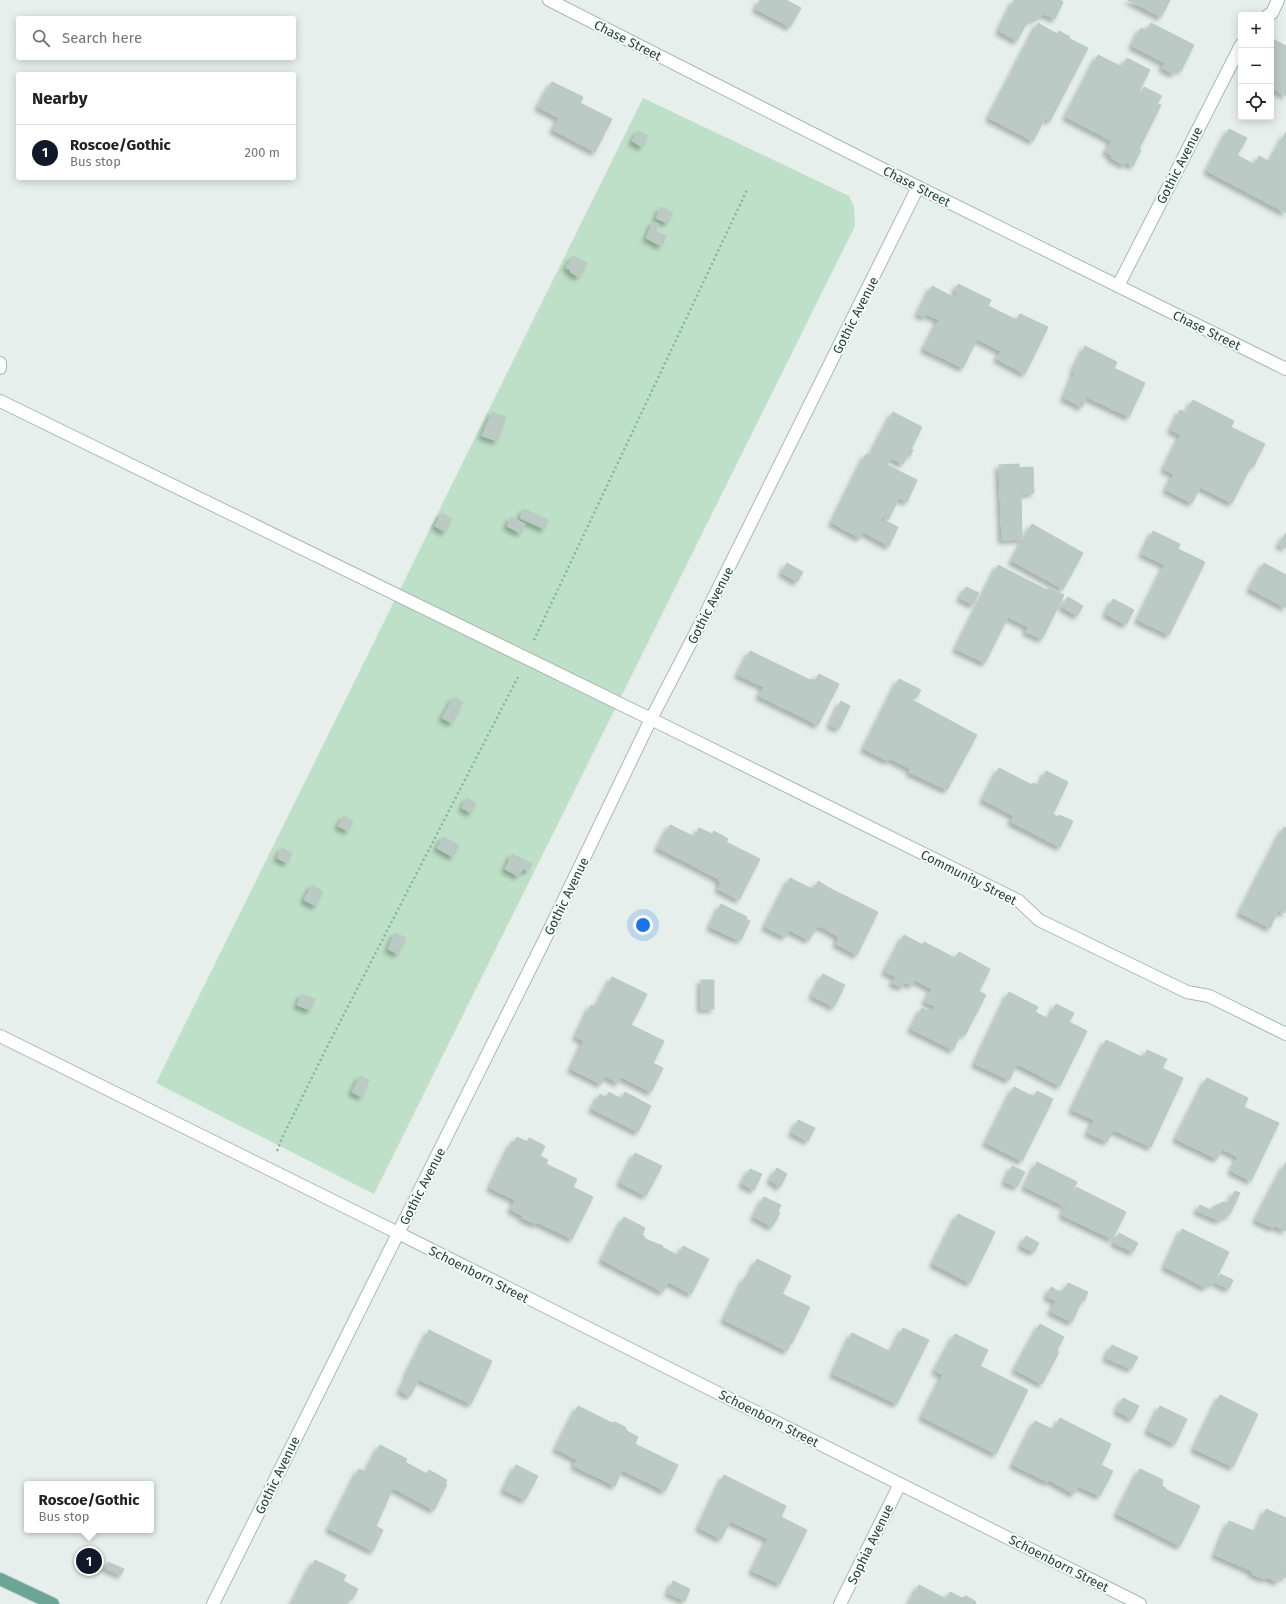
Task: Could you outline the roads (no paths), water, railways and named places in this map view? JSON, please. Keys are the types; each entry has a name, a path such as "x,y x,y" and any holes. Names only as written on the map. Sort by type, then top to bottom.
{"main road":[{"path":"0,1579 53,1604"}],"street":[{"name":"Chase Street","path":"549,0 918,187 1286,369"},
{"path":"1272,12 1278,0"},
{"name":"Gothic Avenue","path":"1118,286 1239,48"},
{"name":"Gothic Avenue","path":"213,1604 545,939 651,719 918,187"},
{"path":"0,363 0,368"},
{"name":"Community Street","path":"0,401 528,658 1019,901 1039,920 1187,992 1209,996 1286,1034"},
{"name":"Schoenborn Street","path":"0,1036 1140,1604"},
{"name":"Sophia Avenue","path":"840,1604 900,1484"}],"place":[{"name":"Roscoe/Gothic","path":"89,1561"}]}
